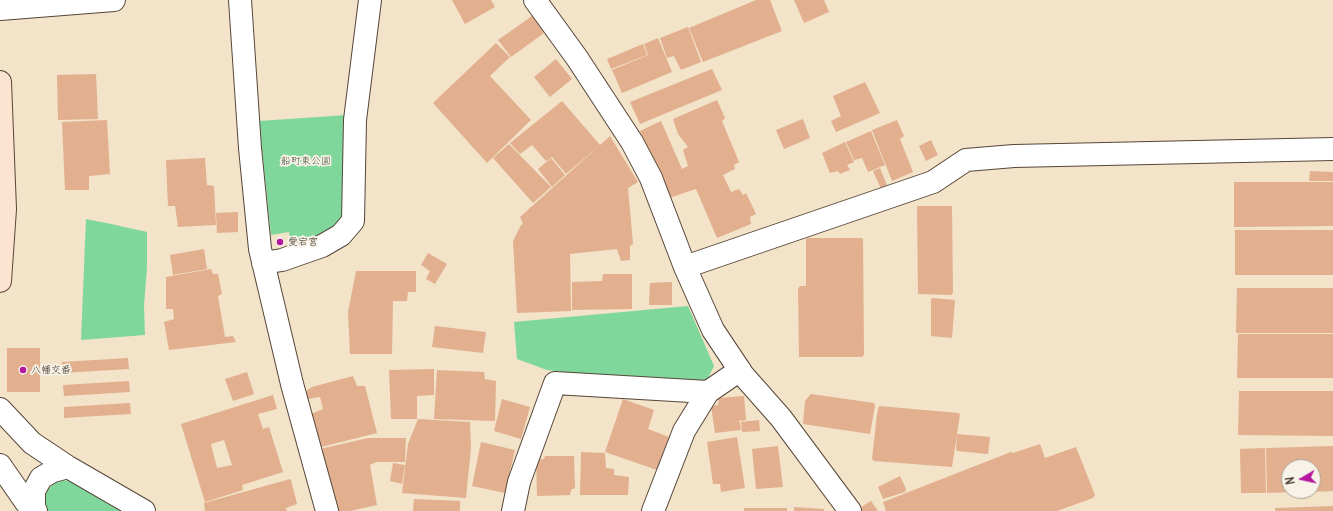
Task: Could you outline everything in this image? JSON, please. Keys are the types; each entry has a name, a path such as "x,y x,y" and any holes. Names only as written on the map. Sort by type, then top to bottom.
{"street":[{"path":"0,9 114,0"},
{"path":"240,0 250,148 260,249 292,384 327,511"},
{"path":"263,263 282,260 322,246 341,235 353,221 356,120 370,0"},
{"path":"535,0 577,58 632,142 651,178 684,266 713,330 743,375 781,418 850,511"},
{"path":"0,82 5,209 0,281"},
{"path":"684,266 933,182 966,160 1014,156 1333,149"},
{"path":"653,511 684,431 708,392 740,370"},
{"path":"513,511 519,482 555,383 708,392"},
{"path":"0,409 32,443 68,467 144,511"},
{"path":"0,465 32,511"},
{"path":"36,511 34,507 34,491 41,478 68,467"}],"green space":[{"name":"船町東公園","path":"347,115 348,205 335,231 292,254 289,232 271,235 259,121"},
{"path":"86,219 147,232 147,268 144,305 145,335 81,340"},
{"path":"688,306 714,366 708,378 700,382 586,375 547,370 517,359 514,322"},
{"path":"63,480 73,482 122,511 45,511 42,496 53,484"}],"building":[{"path":"452,0 491,0 495,7 465,24"},
{"path":"756,0 770,0 782,31 703,62 689,28"},
{"path":"794,0 824,0 829,12 804,23"},
{"path":"532,16 544,33 511,57 498,40"},
{"path":"688,27 701,62 681,70 674,56 667,58 660,38"},
{"path":"658,38 672,72 622,93 612,70 648,55 644,44"},
{"path":"496,43 510,57 490,76 531,120 487,163 433,103"},
{"path":"643,44 647,55 611,69 607,59"},
{"path":"556,59 572,79 550,97 534,77"},
{"path":"712,69 722,90 640,124 630,102"},
{"path":"96,74 98,119 58,120 57,75"},
{"path":"865,82 880,113 836,132 831,121 841,116 833,96"},
{"path":"717,100 725,118 722,121 739,162 734,165 735,169 723,175 731,192 739,189 743,195 746,193 756,214 750,217 751,224 717,238 696,189 669,198 640,131 661,121 682,169 688,166 683,150 688,147 678,134 673,119"},
{"path":"562,101 600,145 566,174 552,157 546,161 532,145 520,154 510,143"},
{"path":"803,119 810,138 784,149 776,130"},
{"path":"107,120 110,174 89,176 89,190 65,190 62,122"},
{"path":"897,120 904,136 900,139 913,172 892,181 872,130"},
{"path":"871,131 885,165 868,172 862,158 854,160 846,142"},
{"path":"610,136 638,182 628,188 633,244 630,246 630,260 621,261 617,249 570,254 571,311 517,313 513,241 521,225 523,224 520,217"},
{"path":"931,140 938,155 926,161 919,146"},
{"path":"845,142 854,162 847,165 850,170 840,174 838,171 830,173 822,153"},
{"path":"509,144 551,187 533,203 493,158"},
{"path":"205,158 207,185 214,186 216,225 178,227 175,206 168,206 166,160"},
{"path":"551,158 565,175 552,187 538,169"},
{"path":"880,168 888,188 882,191 873,171"},
{"path":"1310,171 1333,172 1333,181 1309,181"},
{"path":"1234,182 1333,182 1333,226 1234,227"},
{"path":"917,206 952,207 953,293 951,295 918,294"},
{"path":"238,212 238,232 217,233 216,213"},
{"path":"1235,230 1333,230 1333,275 1235,275"},
{"path":"806,239 863,239 864,355 862,357 799,357 798,289 800,286 806,286"},
{"path":"204,249 207,269 173,275 170,255"},
{"path":"428,253 447,264 435,284 426,279 430,271 421,265"},
{"path":"211,269 213,274 218,274 222,294 218,296 225,337 233,336 236,342 169,350 164,322 174,319 173,309 166,309 166,277"},
{"path":"356,271 416,271 416,292 408,292 407,301 393,301 392,354 350,354 348,312"},
{"path":"603,274 632,274 632,309 572,310 572,282 602,281"},
{"path":"672,282 672,305 649,305 650,283"},
{"path":"1237,288 1333,288 1333,333 1236,333"},
{"path":"932,298 955,300 952,338 931,336"},
{"path":"435,326 486,332 483,353 432,347"},
{"path":"1238,334 1333,334 1333,378 1237,378"},
{"name":"八幡交番","path":"7,348 40,348 40,392 7,392"},
{"path":"128,358 129,369 62,373 62,362"},
{"path":"434,369 434,395 417,396 417,419 391,419 389,370"},
{"path":"437,370 484,372 485,379 496,381 495,421 434,419"},
{"path":"247,372 254,394 233,401 225,379"},
{"path":"353,376 357,386 365,386 377,433 321,447 311,414 323,409 320,397 308,399 306,391 312,387"},
{"path":"129,381 130,392 64,396 63,385"},
{"path":"1239,391 1333,391 1333,436 1238,435"},
{"path":"811,394 874,403 875,406 870,434 803,424 805,401"},
{"path":"273,395 277,409 258,414 263,429 269,427 283,472 242,485 243,490 205,502 181,424","holes":["224,440 232,465 217,468 211,444"]},
{"path":"744,396 746,420 741,421 740,419 738,422 740,422 741,430 715,433 711,406 718,405 719,398"},
{"path":"502,399 530,407 521,439 494,431"},
{"path":"623,399 654,410 648,429 669,437 657,470 605,452"},
{"path":"130,403 131,414 64,418 64,407"},
{"path":"879,406 960,414 952,467 874,461 872,459"},
{"path":"418,419 470,422 471,448 466,498 402,493 408,444"},
{"path":"759,420 760,431 742,432 741,422"},
{"path":"957,434 990,437 988,454 957,451"},
{"path":"737,437 745,488 721,492 720,484 713,484 707,442"},
{"path":"368,438 406,438 405,462 376,462 370,465 377,505 350,511 335,511 320,449"},
{"path":"481,442 515,450 505,493 472,486"},
{"path":"1040,444 1045,458 1076,447 1095,495 1093,498 1057,511 886,511 883,502 1011,452 1013,453"},
{"path":"778,446 783,487 756,489 752,449"},
{"path":"1333,446 1333,491 1321,492 1321,459 1281,459 1281,492 1267,493 1266,448"},
{"path":"1265,448 1266,493 1241,493 1240,449"},
{"path":"581,452 605,453 606,468 614,469 614,475 629,477 628,495 580,495"},
{"path":"545,456 574,456 575,488 571,490 570,495 537,496 536,459 544,459"},
{"path":"393,463 405,465 402,484 390,481"},
{"path":"900,476 906,489 905,492 883,499 878,487"},
{"path":"290,479 297,504 286,508 287,511 205,511 204,503"},
{"path":"414,499 460,501 460,511 413,511"},
{"path":"871,501 878,511 862,511 860,508"},
{"path":"1333,506 1333,511 1275,511 1275,508"},
{"path":"794,507 824,509 824,511 794,511"},
{"path":"744,508 787,508 787,511 744,511"}],"place":[{"name":"愛宕宮","path":"280,242"},
{"name":"八幡交番","path":"23,370"}]}
